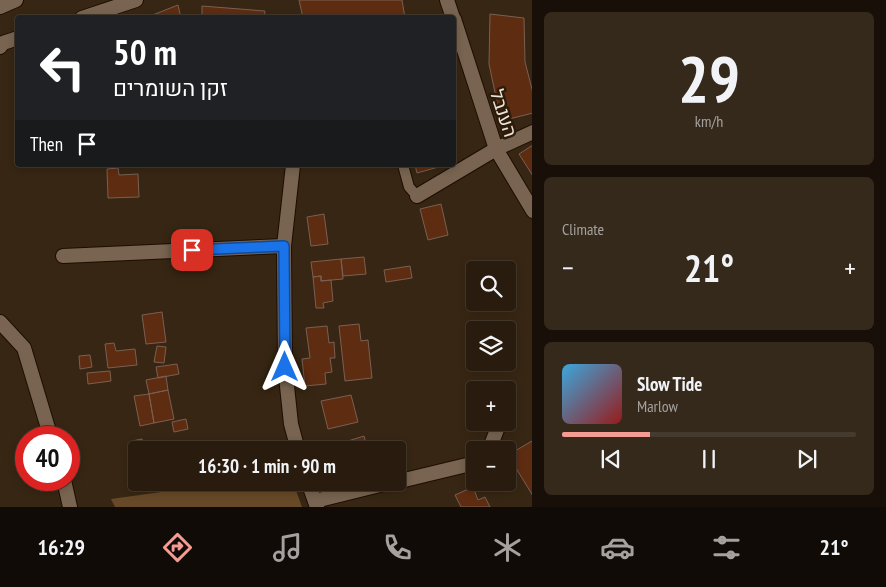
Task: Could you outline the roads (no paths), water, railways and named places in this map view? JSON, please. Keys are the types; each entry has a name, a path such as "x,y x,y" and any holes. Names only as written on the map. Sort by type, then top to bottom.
{"street":[{"path":"0,7 16,0"},
{"path":"91,15 136,0"},
{"name":"הענבל","path":"448,0 452,15"},
{"name":"הענבל","path":"456,28 496,150 532,211"},
{"path":"1,41 15,39"},
{"path":"417,196 496,150 532,132"},
{"path":"293,167 284,246 285,367 291,424 296,441"},
{"path":"63,256 284,246"},
{"path":"0,322 24,348 47,426"},
{"path":"406,480 466,465"},
{"path":"66,491 70,507"},
{"path":"311,491 316,504 361,491"}],"lane":[{"path":"404,167 409,187 417,196"}]}
